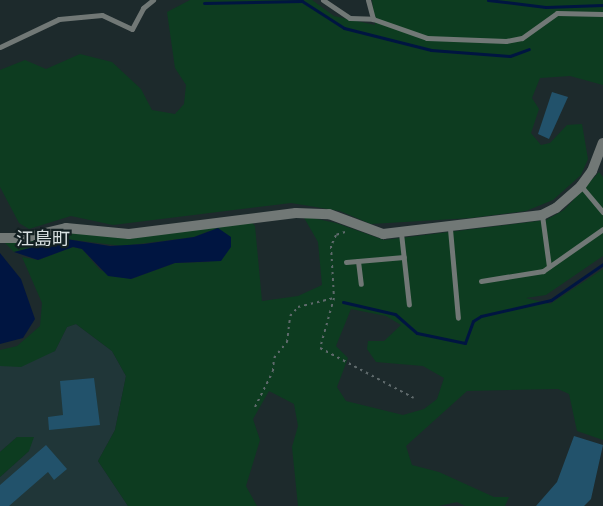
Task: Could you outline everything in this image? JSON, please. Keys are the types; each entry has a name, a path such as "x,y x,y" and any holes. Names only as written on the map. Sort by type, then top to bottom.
{"street":[{"path":"0,238 24,238 66,228 129,234 296,213 329,214 383,234 450,229 542,215 556,208 581,186 592,171 603,143"}],"lane":[{"path":"0,47 59,19 102,15 132,30 143,8 153,0"},
{"path":"322,0 350,18 373,18 427,38 506,41 522,38 557,14 579,11 603,14"},
{"path":"368,0 373,18"},
{"path":"581,186 603,212"},
{"path":"542,215 549,267"},
{"path":"450,229 458,318"},
{"path":"481,281 543,271 603,229"},
{"path":"401,233 409,305"},
{"path":"346,262 404,257"},
{"path":"358,261 361,284"}],"path":[{"path":"353,232 336,235 331,246 334,298 320,348 414,398"},
{"path":"255,407 273,371 274,358 288,342 290,316 298,307 334,298"}],"shaded area":[{"path":"76,324 112,351 126,376 115,430 98,461 128,506 0,506 0,477 29,451 17,437 0,452 0,366 55,351 67,327"}],"green space":[{"path":"190,0 312,0 334,16 375,25 372,0 603,0 603,85 570,76 540,78 532,98 539,109 531,133 541,145 550,143 567,125 582,124 588,159 581,175 553,200 526,211 471,218 371,224 340,211 291,203 113,225 71,216 29,229 19,223 0,187 0,70 25,60 46,69 80,54 112,62 141,89 152,110 175,114 184,104 186,85 175,68 167,12"},
{"path":"599,172 603,177 603,256 546,295 526,298 550,304 603,269 603,440 577,431 569,394 558,389 467,391 406,446 412,465 439,472 494,497 509,497 505,506 465,506 457,502 439,506 298,506 292,447 298,426 294,404 269,391 253,419 260,440 246,486 257,506 128,506 98,461 115,430 126,376 112,351 76,324 67,327 55,351 21,367 0,366 0,350 17,346 40,326 42,303 22,257 38,260 73,247 82,249 100,270 131,279 175,263 210,262 209,231 194,237 122,246 66,239 14,252 5,243 69,230 127,235 250,220 255,226 262,301 298,296 322,285 318,242 303,216 336,223 384,240 546,220 564,210","holes":["351,309 386,316 401,325 384,341 368,341 367,349 376,362 423,366 444,378 437,399 424,409 403,415 346,401 337,387 348,358 336,346"]},
{"path":"17,437 34,437 29,451 0,477 0,452"}],"water":[{"path":"218,228 231,237 231,247 221,261 175,263 131,279 108,276 82,249 73,247 38,260 14,252 66,239 110,246 144,244 194,237"},
{"path":"0,253 21,279 35,319 23,338 0,344"}],"building":[{"path":"552,92 568,97 549,139 538,134"},
{"path":"94,378 100,425 49,430 48,417 63,415 60,381"},
{"path":"574,436 603,445 591,499 584,506 536,506 557,482"},
{"path":"46,445 67,469 54,480 48,472 9,506 0,506 0,485"}],"waterway":[{"path":"488,0 546,7 603,5"},
{"path":"204,3 302,1 344,28 431,50 510,56 529,49"},
{"path":"343,302 395,314 417,333 465,343 473,321 481,316 551,300 603,264"}],"district":[{"name":"江島町","path":"43,239"}]}
